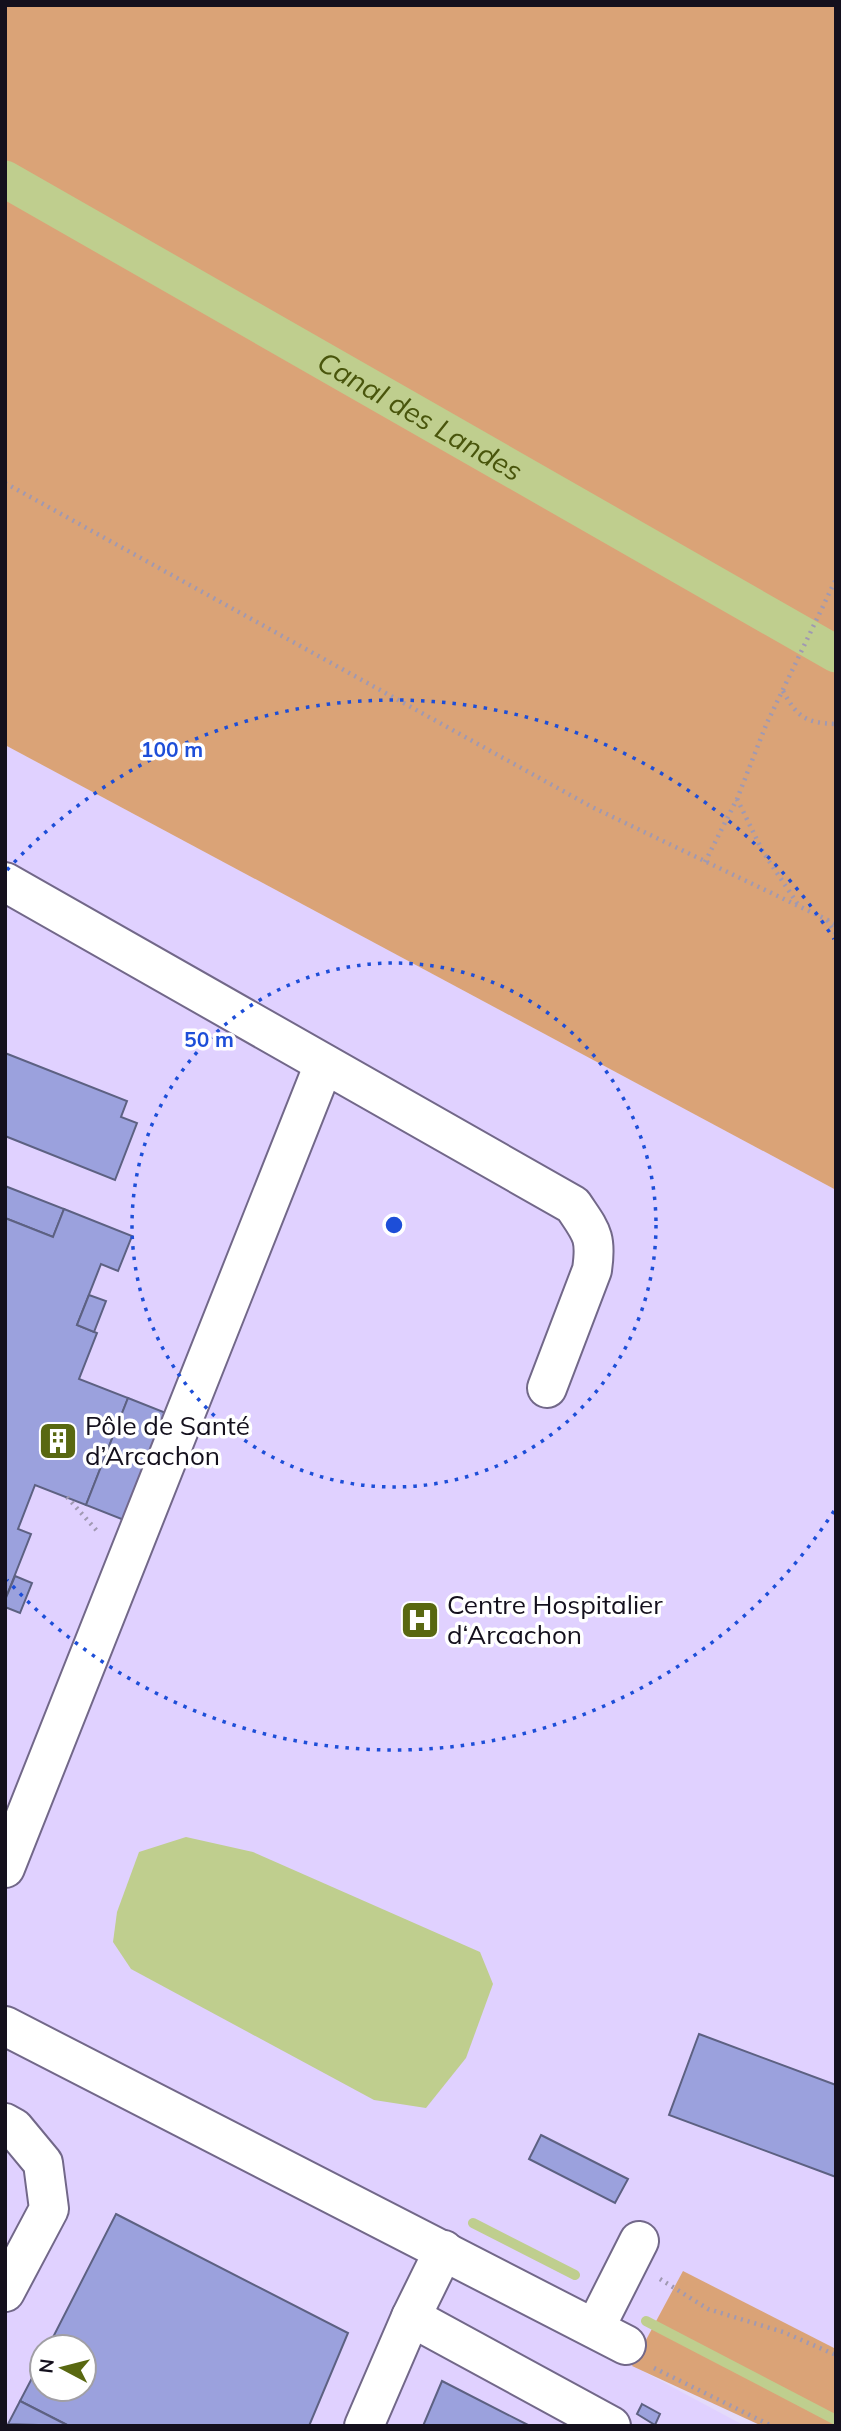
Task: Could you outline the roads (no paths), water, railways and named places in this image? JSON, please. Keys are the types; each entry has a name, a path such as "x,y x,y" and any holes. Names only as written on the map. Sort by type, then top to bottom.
{"street":[{"path":"5,882 573,1205 593,1235 595,1250 592,1270 547,1388"},
{"path":"5,1868 324,1064"},
{"path":"5,2026 610,2337 633,2253"},
{"path":"5,2123 15,2128 43,2163 48,2209 5,2292"},
{"path":"364,2426 411,2317 444,2250"},
{"path":"411,2317 611,2426"}],"waterway":[{"name":"Canal des Landes","path":"5,179 836,654"},
{"path":"473,2223 575,2275"},
{"path":"646,2321 836,2420"}],"place":[{"name":"Pôle de Santé d’Arcachon","path":"58,1441"},
{"name":"Centre Hospitalier d‘Arcachon","path":"420,1620"}]}
